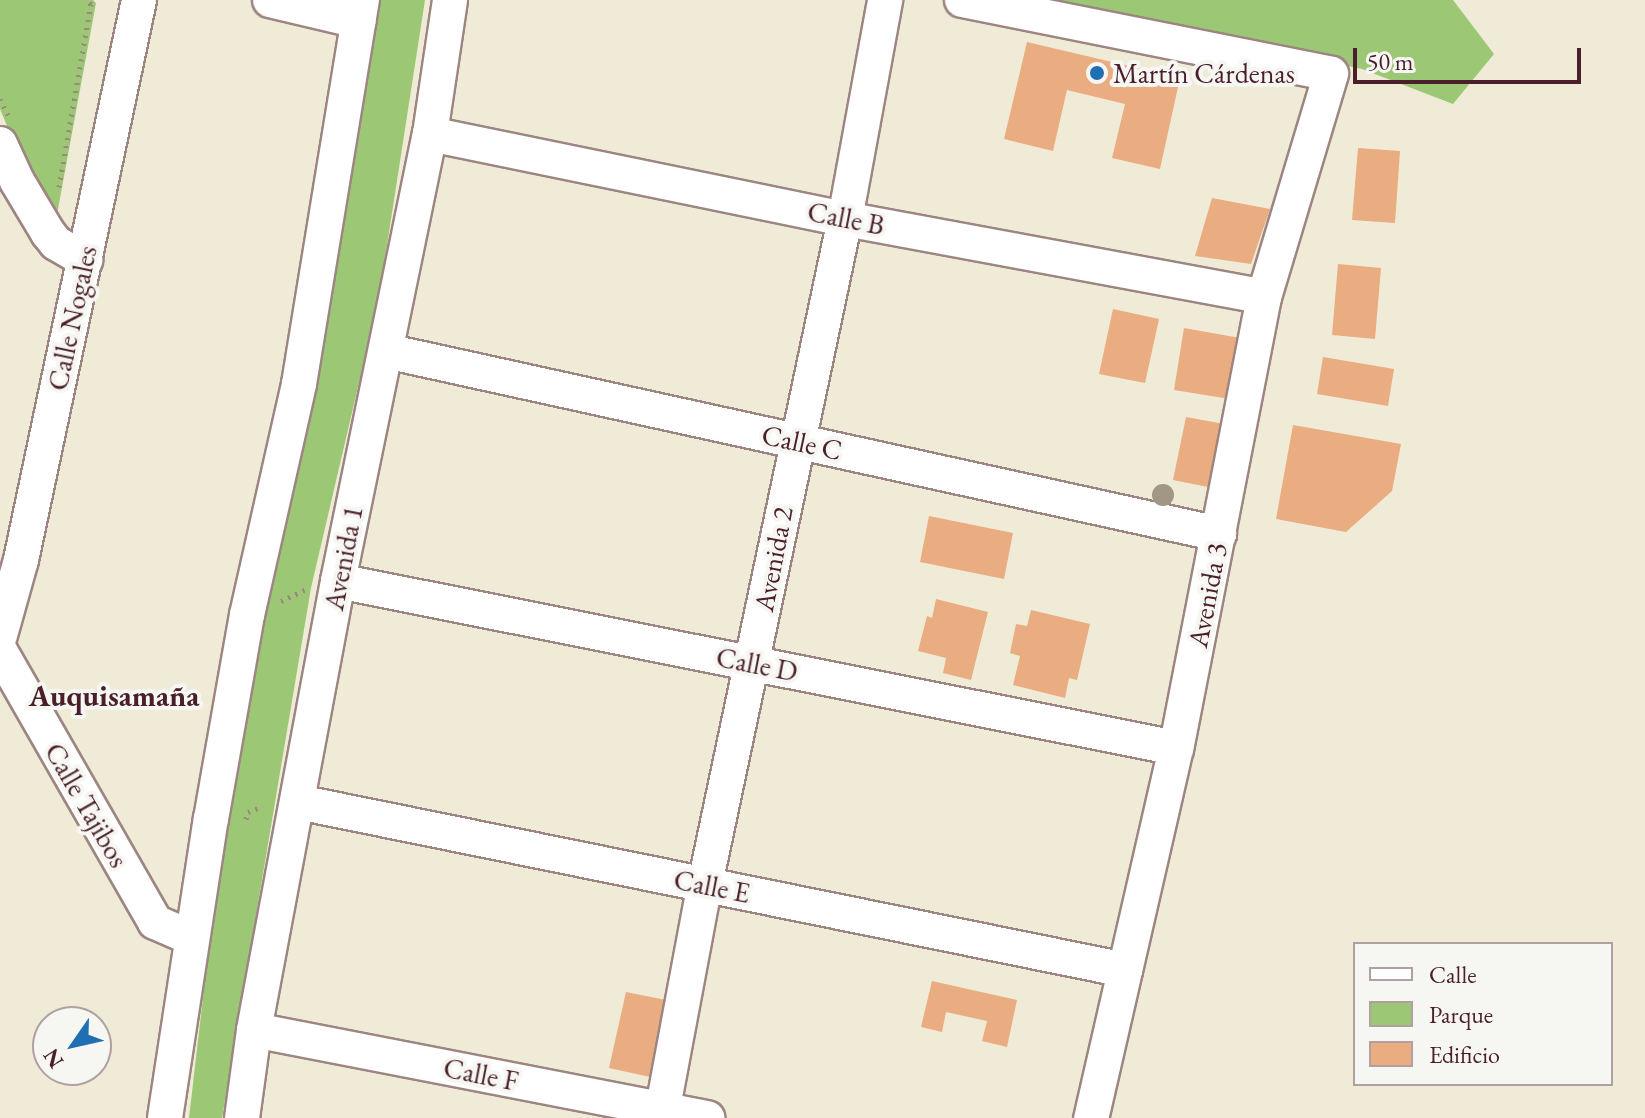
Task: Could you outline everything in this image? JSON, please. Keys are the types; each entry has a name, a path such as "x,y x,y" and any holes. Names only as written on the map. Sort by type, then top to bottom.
{"street":[{"name":"Calle Nogales","path":"0,635 21,560 85,260 100,170 139,0"},
{"path":"165,1118 211,819 247,615 299,384 360,10 270,0"},
{"name":"Avenida 1","path":"242,1118 254,1030 338,581 430,134 450,0"},
{"name":"Avenida 2","path":"661,1114 705,884 845,219 885,0"},
{"name":"Avenida 3","path":"962,0 1331,74 1264,297 1176,748 1091,1118"},
{"name":"Calle B","path":"430,134 845,219 1264,297"},
{"path":"0,144 17,181 48,233 56,243 85,260"},
{"name":"Calle C","path":"386,351 1219,534"},
{"name":"Calle D","path":"338,581 1176,748"},
{"name":"Calle Tajibos","path":"4,674 155,922 192,938"},
{"name":"Calle E","path":"298,802 1125,970"},
{"name":"Calle F","path":"254,1030 661,1114 708,1118"}],"path":[{"path":"59,190 91,4 88,0"},
{"path":"247,615 311,588 338,581"},
{"path":"211,819 245,824 248,812 276,801 298,802"}],"green space":[{"path":"0,0 93,0 96,3 53,236 0,109"},
{"path":"377,0 425,0 379,297 311,588 222,1118 189,1118 230,764 269,598 334,286"},
{"path":"1040,0 1453,0 1494,54 1453,104 1362,69"}],"building":[{"path":"1027,42 1180,78 1160,169 1112,158 1125,104 1067,90 1053,151 1004,139"},
{"path":"1358,148 1400,151 1395,223 1352,220"},
{"path":"1212,198 1270,209 1251,264 1195,256"},
{"path":"1338,264 1381,268 1375,339 1332,335"},
{"path":"1113,309 1159,319 1145,383 1099,374"},
{"path":"1184,328 1240,338 1230,399 1174,390"},
{"path":"1323,357 1394,369 1388,406 1317,394"},
{"path":"1186,417 1230,425 1218,489 1173,480"},
{"path":"1293,425 1401,444 1392,491 1346,532 1276,519"},
{"path":"929,516 1013,533 1004,579 920,562"},
{"path":"936,599 988,612 971,680 943,673 946,658 918,651 927,616 932,618"},
{"path":"1031,610 1090,624 1077,680 1069,678 1065,698 1013,685 1020,656 1010,653 1016,624 1027,626"},
{"path":"932,981 1017,1000 1007,1047 982,1041 987,1021 946,1012 942,1032 921,1027"},
{"path":"626,992 666,1000 650,1077 609,1068"}],"place":[{"name":"Martín Cárdenas","path":"1097,73"}],"district":[{"name":"Auquisamaña","path":"114,696"}]}
